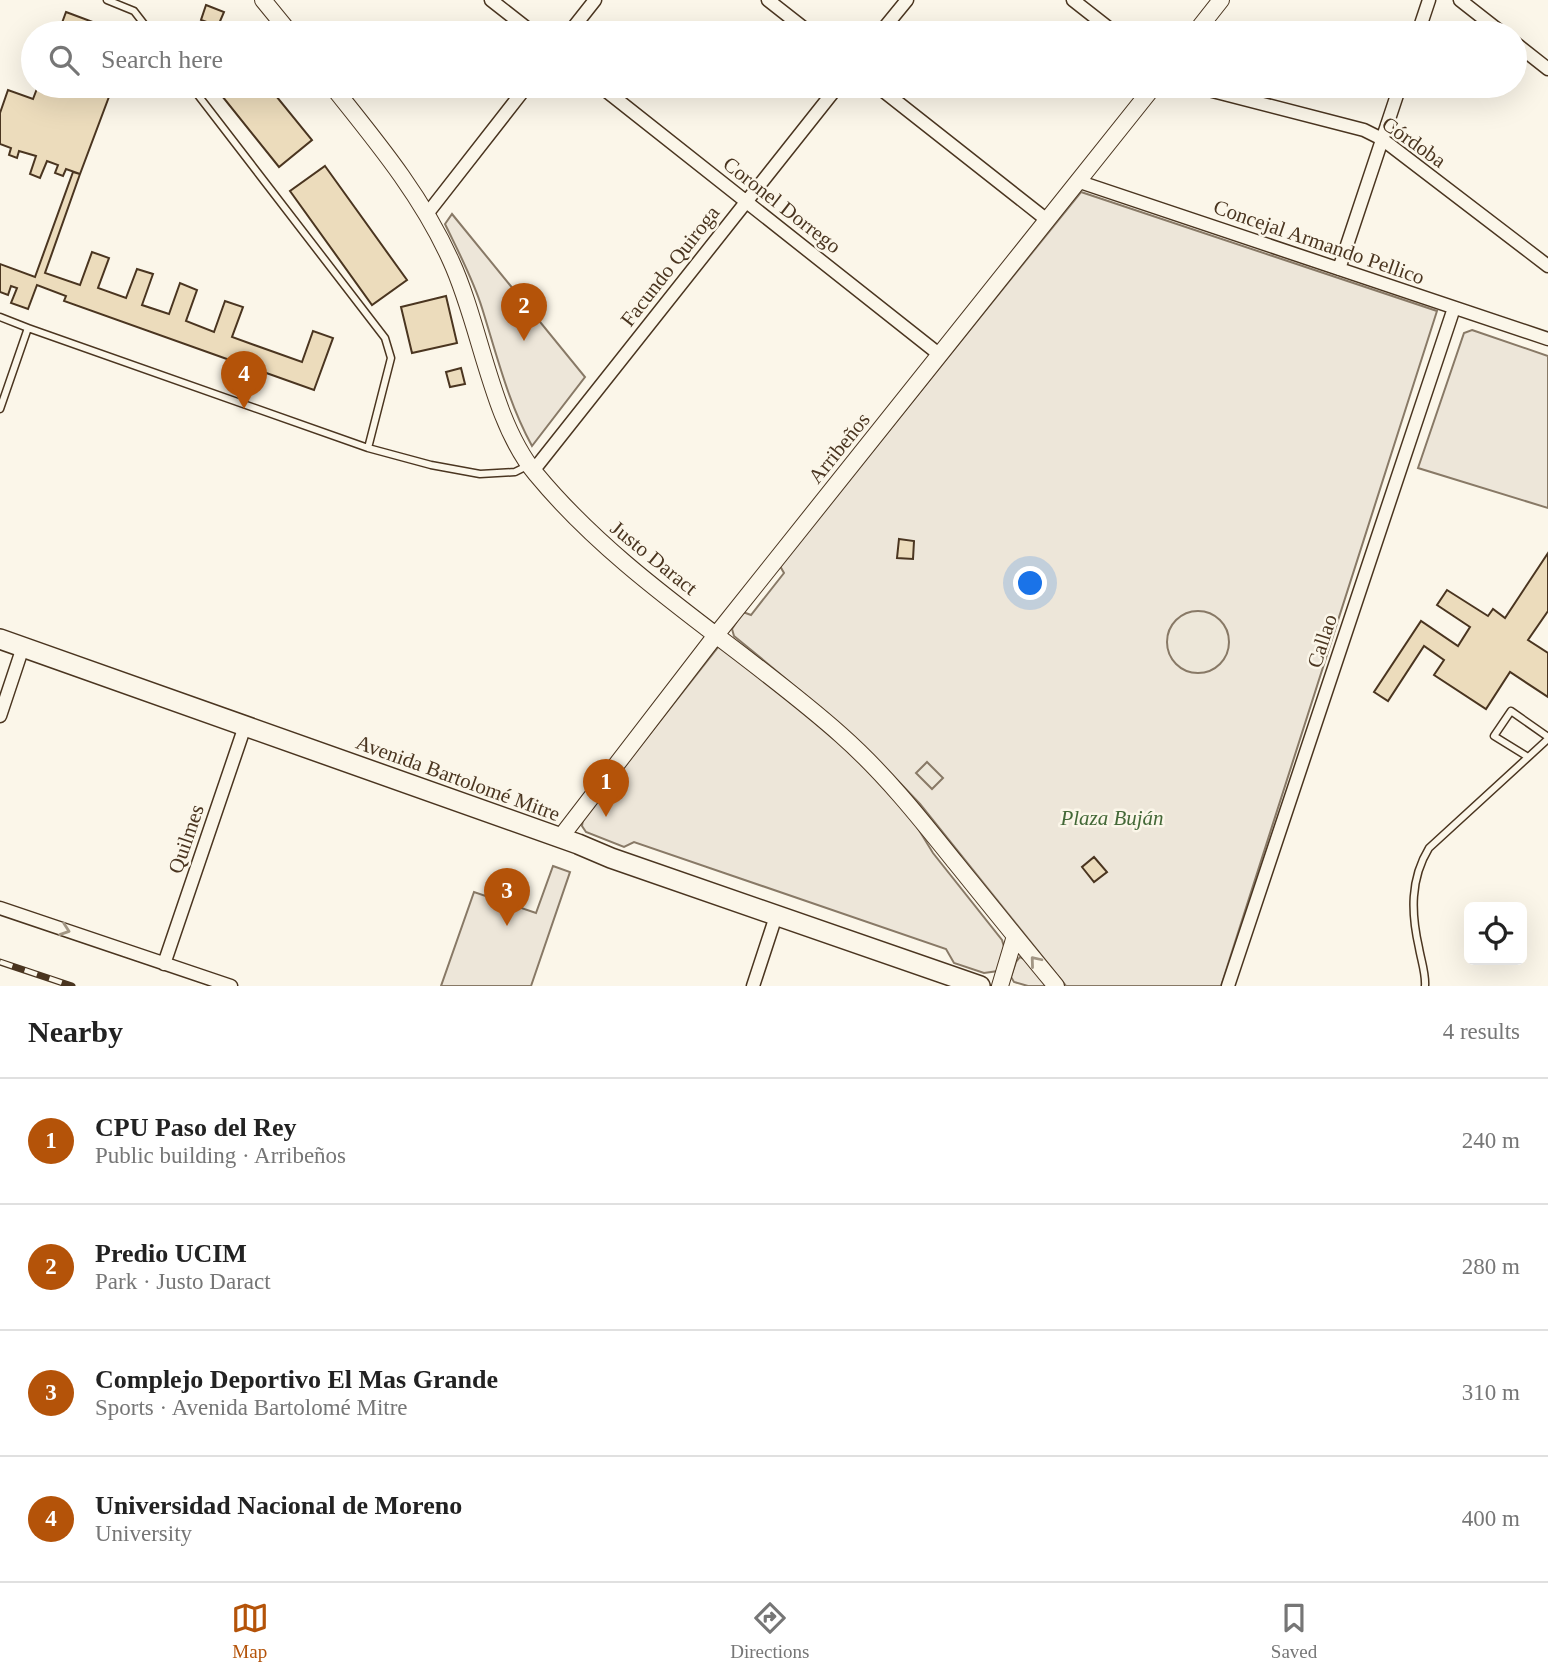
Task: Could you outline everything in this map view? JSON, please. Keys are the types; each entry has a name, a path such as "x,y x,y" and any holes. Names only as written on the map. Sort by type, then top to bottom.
{"main road":[{"name":"Avenida Bartolomé Mitre","path":"0,639 776,916 980,986"}],"street":[{"path":"263,0 280,21"},
{"path":"491,0 518,21"},
{"path":"578,21 595,0"},
{"path":"768,0 795,21"},
{"path":"890,21 907,0"},
{"path":"1073,0 1100,21"},
{"path":"1205,21 1222,0"},
{"path":"1422,21 1429,0"},
{"path":"1461,0 1487,21"},
{"path":"1527,52 1548,69"},
{"name":"Justo Daract","path":"341,98 396,167 427,214 452,262 498,401 532,468 576,519 624,562 807,705 867,758 907,802 1056,986"},
{"path":"427,214 518,98"},
{"name":"Coronel Dorrego","path":"615,98 940,355"},
{"name":"Facundo Quiroga","path":"532,468 828,98"},
{"path":"892,98 1046,220"},
{"name":"Arribeños","path":"561,838 716,635 1144,98"},
{"name":"Córdoba","path":"1240,98 1364,130 1381,139 1548,267"},
{"path":"1339,269 1396,98"},
{"name":"Concejal Armando Pellico","path":"1077,181 1548,339"},
{"name":"Callao","path":"1228,986 1454,308"},
{"path":"0,716 23,647"},
{"name":"Quilmes","path":"164,964 245,726"},
{"path":"0,908 231,986"},
{"path":"752,986 776,916"},
{"path":"1000,986 1015,936"}],"lane":[{"path":"107,0 134,11 142,21"},
{"path":"200,98 385,338 391,358 368,448"},
{"path":"0,317 368,448 431,465 480,474 532,468"},
{"path":"0,409 28,328"},
{"path":"1425,986 1414,918 1414,886 1419,864 1429,848 1528,757 1548,738 1510,711 1494,736 1528,757"}],"green space":[{"name":"Plaza Buján","path":"1081,192 1437,311 1221,986 1066,986 920,804 853,738 734,636 732,629 743,612 751,615 784,573 780,566"},
{"path":"452,214 585,377 532,446 510,396 474,286 445,224"},
{"path":"1472,330 1548,356 1548,508 1418,468 1464,333"},
{"path":"719,646 798,705 865,765 914,822 933,853 1002,940 1005,950 998,971 984,973 954,963 946,949 634,842 624,847 586,832 582,826 583,819"},
{"path":"553,866 570,872 531,986 441,986 474,892 536,913"},
{"path":"1020,957 1036,969 1045,986 1028,986 1014,982 1011,977"}],"shaded area":[{"path":"1198,611 1220,620 1229,642 1220,664 1198,673 1176,664 1167,642 1176,620"},
{"path":"927,762 943,778 932,789 916,773"}],"building":[{"path":"206,5 224,12 220,21 201,20"},
{"path":"66,12 90,21 63,21"},
{"path":"8,90 21,95 21,98 108,98 80,174 66,169 63,176 55,173 58,165 47,161 40,178 30,174 36,156 19,151 17,158 9,155 11,148 0,144 0,113"},
{"path":"224,98 278,98 312,140 279,167"},
{"path":"325,166 407,280 372,305 290,191"},
{"path":"73,172 80,174 45,273 80,285 92,252 109,258 98,288 126,298 137,269 153,274 142,305 169,314 180,283 197,290 186,321 214,332 225,301 243,307 232,337 302,362 313,331 333,338 314,390 64,301 66,296 37,285 28,309 11,303 17,288 11,286 8,295 0,292 0,264 35,277"},
{"path":"446,296 457,343 412,353 401,307"},
{"path":"461,368 465,384 450,387 446,372"},
{"path":"899,539 914,541 913,559 897,558"},
{"path":"1548,553 1548,611 1528,640 1548,653 1548,697 1510,672 1486,709 1434,675 1444,660 1424,646 1388,701 1374,692 1421,621 1458,646 1470,627 1437,605 1447,590 1488,616 1493,609 1505,618"},
{"path":"1094,857 1107,872 1094,882 1082,867"}],"railway":[{"path":"0,962 72,986"}],"place":[{"name":"Predio UCIM","path":"524,341"},
{"name":"Universidad Nacional de Moreno","path":"244,409"},
{"name":"CPU Paso del Rey","path":"606,817"},
{"name":"Complejo Deportivo El Mas Grande","path":"507,926"}]}
